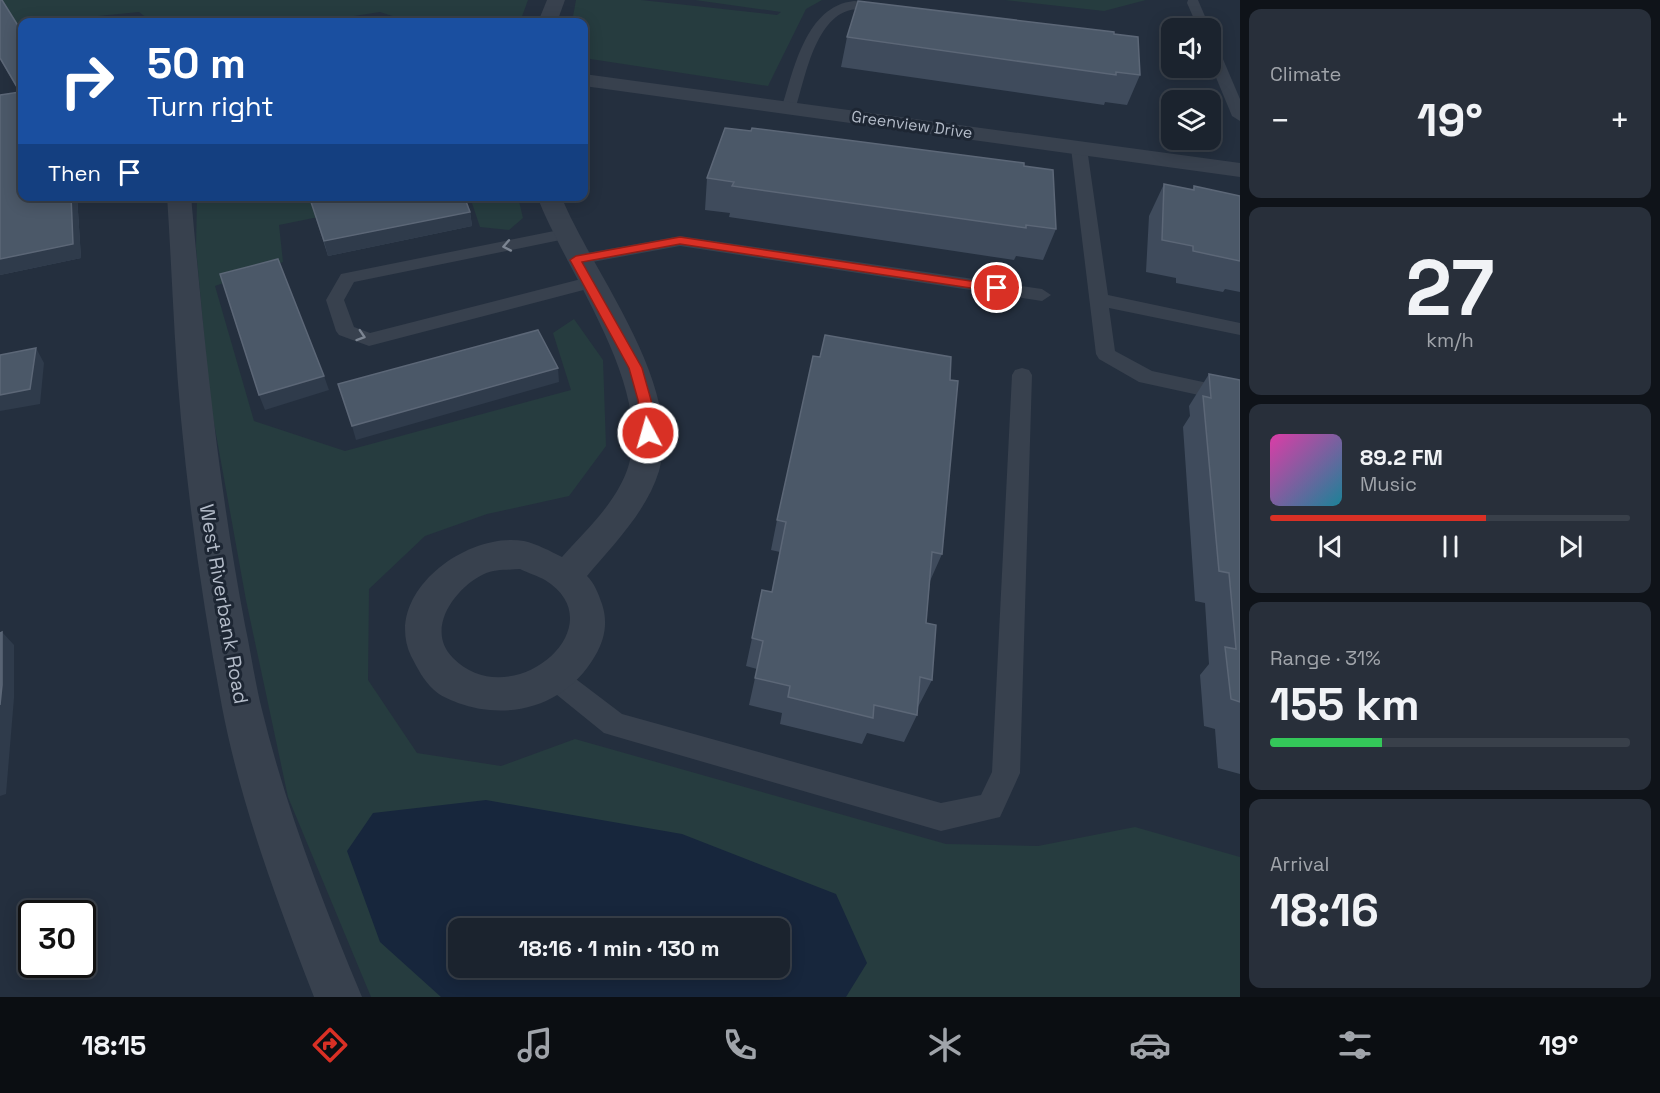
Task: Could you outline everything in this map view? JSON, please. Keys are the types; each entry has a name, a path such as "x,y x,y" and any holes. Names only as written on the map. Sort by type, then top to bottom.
{"street":[{"path":"549,18 556,0"},
{"name":"Greenview Drive","path":"588,81 1240,170"},
{"name":"West Riverbank Road","path":"179,201 196,416 208,525 242,709 271,813 314,938 338,997"},
{"path":"551,201 576,259 636,368 645,400 648,433 643,470 624,506 568,574"},
{"path":"524,555 548,562 568,574 582,593 588,614 586,637 574,660 555,678 530,691 500,695 472,691 448,680 431,662 423,640 424,617 434,595 451,576 473,563 498,556 524,555"}],"lane":[{"path":"1193,3 1200,18"},
{"path":"789,107 817,31 825,19 846,7 902,10"},
{"path":"1221,71 1240,116"},
{"path":"1078,148 1101,300 1106,354 1146,377 1240,397"},
{"path":"576,259 369,340 346,331 335,300 347,278 576,259 680,241 1042,295"},
{"path":"1101,300 1240,329"},
{"path":"555,678 614,724 941,817 990,807 1006,773 1022,375"}],"green space":[{"path":"0,0 528,0 521,18 399,18 380,12 341,18 147,18 139,12 78,18 18,18 17,24"},
{"path":"576,0 641,0 777,15 781,12 695,0 822,0 806,9 768,86 588,59 588,18 573,18"},
{"path":"1005,0 1146,0 1104,11"},
{"path":"197,201 397,201 279,225 283,262 215,286 254,421 345,451 571,390 553,333 574,319 603,360 606,446 569,496 487,514 425,536 369,589 368,680 417,753 501,766 575,739 946,844 1038,846 1135,827 1240,857 1240,997 371,997 288,797 246,600 210,401 196,248"},
{"path":"471,201 519,201 523,218 509,230 480,227"}],"water":[{"path":"486,800 682,834 836,894 867,963 846,997 441,997 380,942 347,851 373,813"}],"building":[{"path":"0,0 2,0 18,26 18,89 0,58"},
{"path":"858,1 1114,32 1114,34 1138,37 1140,75 1116,72 1116,75 847,37"},
{"path":"18,92 18,201 71,201 73,244 0,259 0,95"},
{"path":"725,128 751,131 752,128 847,140 1024,163 1024,166 1053,170 1056,229 1026,225 1026,228 732,186 734,182 707,178"},
{"path":"1164,184 1194,190 1194,186 1240,196 1240,261 1193,251 1193,246 1162,240"},
{"path":"311,201 466,201 470,212 324,241"},
{"path":"278,259 324,376 259,395 220,274"},
{"path":"538,330 558,368 352,426 338,384"},
{"path":"825,335 951,357 950,380 958,381 942,554 932,552 926,623 936,625 932,680 920,677 917,715 874,705 873,718 788,697 790,686 755,678 763,641 752,638 762,590 772,592 786,522 777,520 813,356 820,357"},
{"path":"36,348 30,389 0,395 0,355"},
{"path":"1209,374 1240,380 1240,702 1231,699 1225,647 1236,649 1229,573 1219,571 1203,396 1211,398"},
{"path":"2,632 2,685 0,705 0,633"}],"route":[{"path":"648,433 645,400 636,368 576,260 680,241 997,288"}]}
